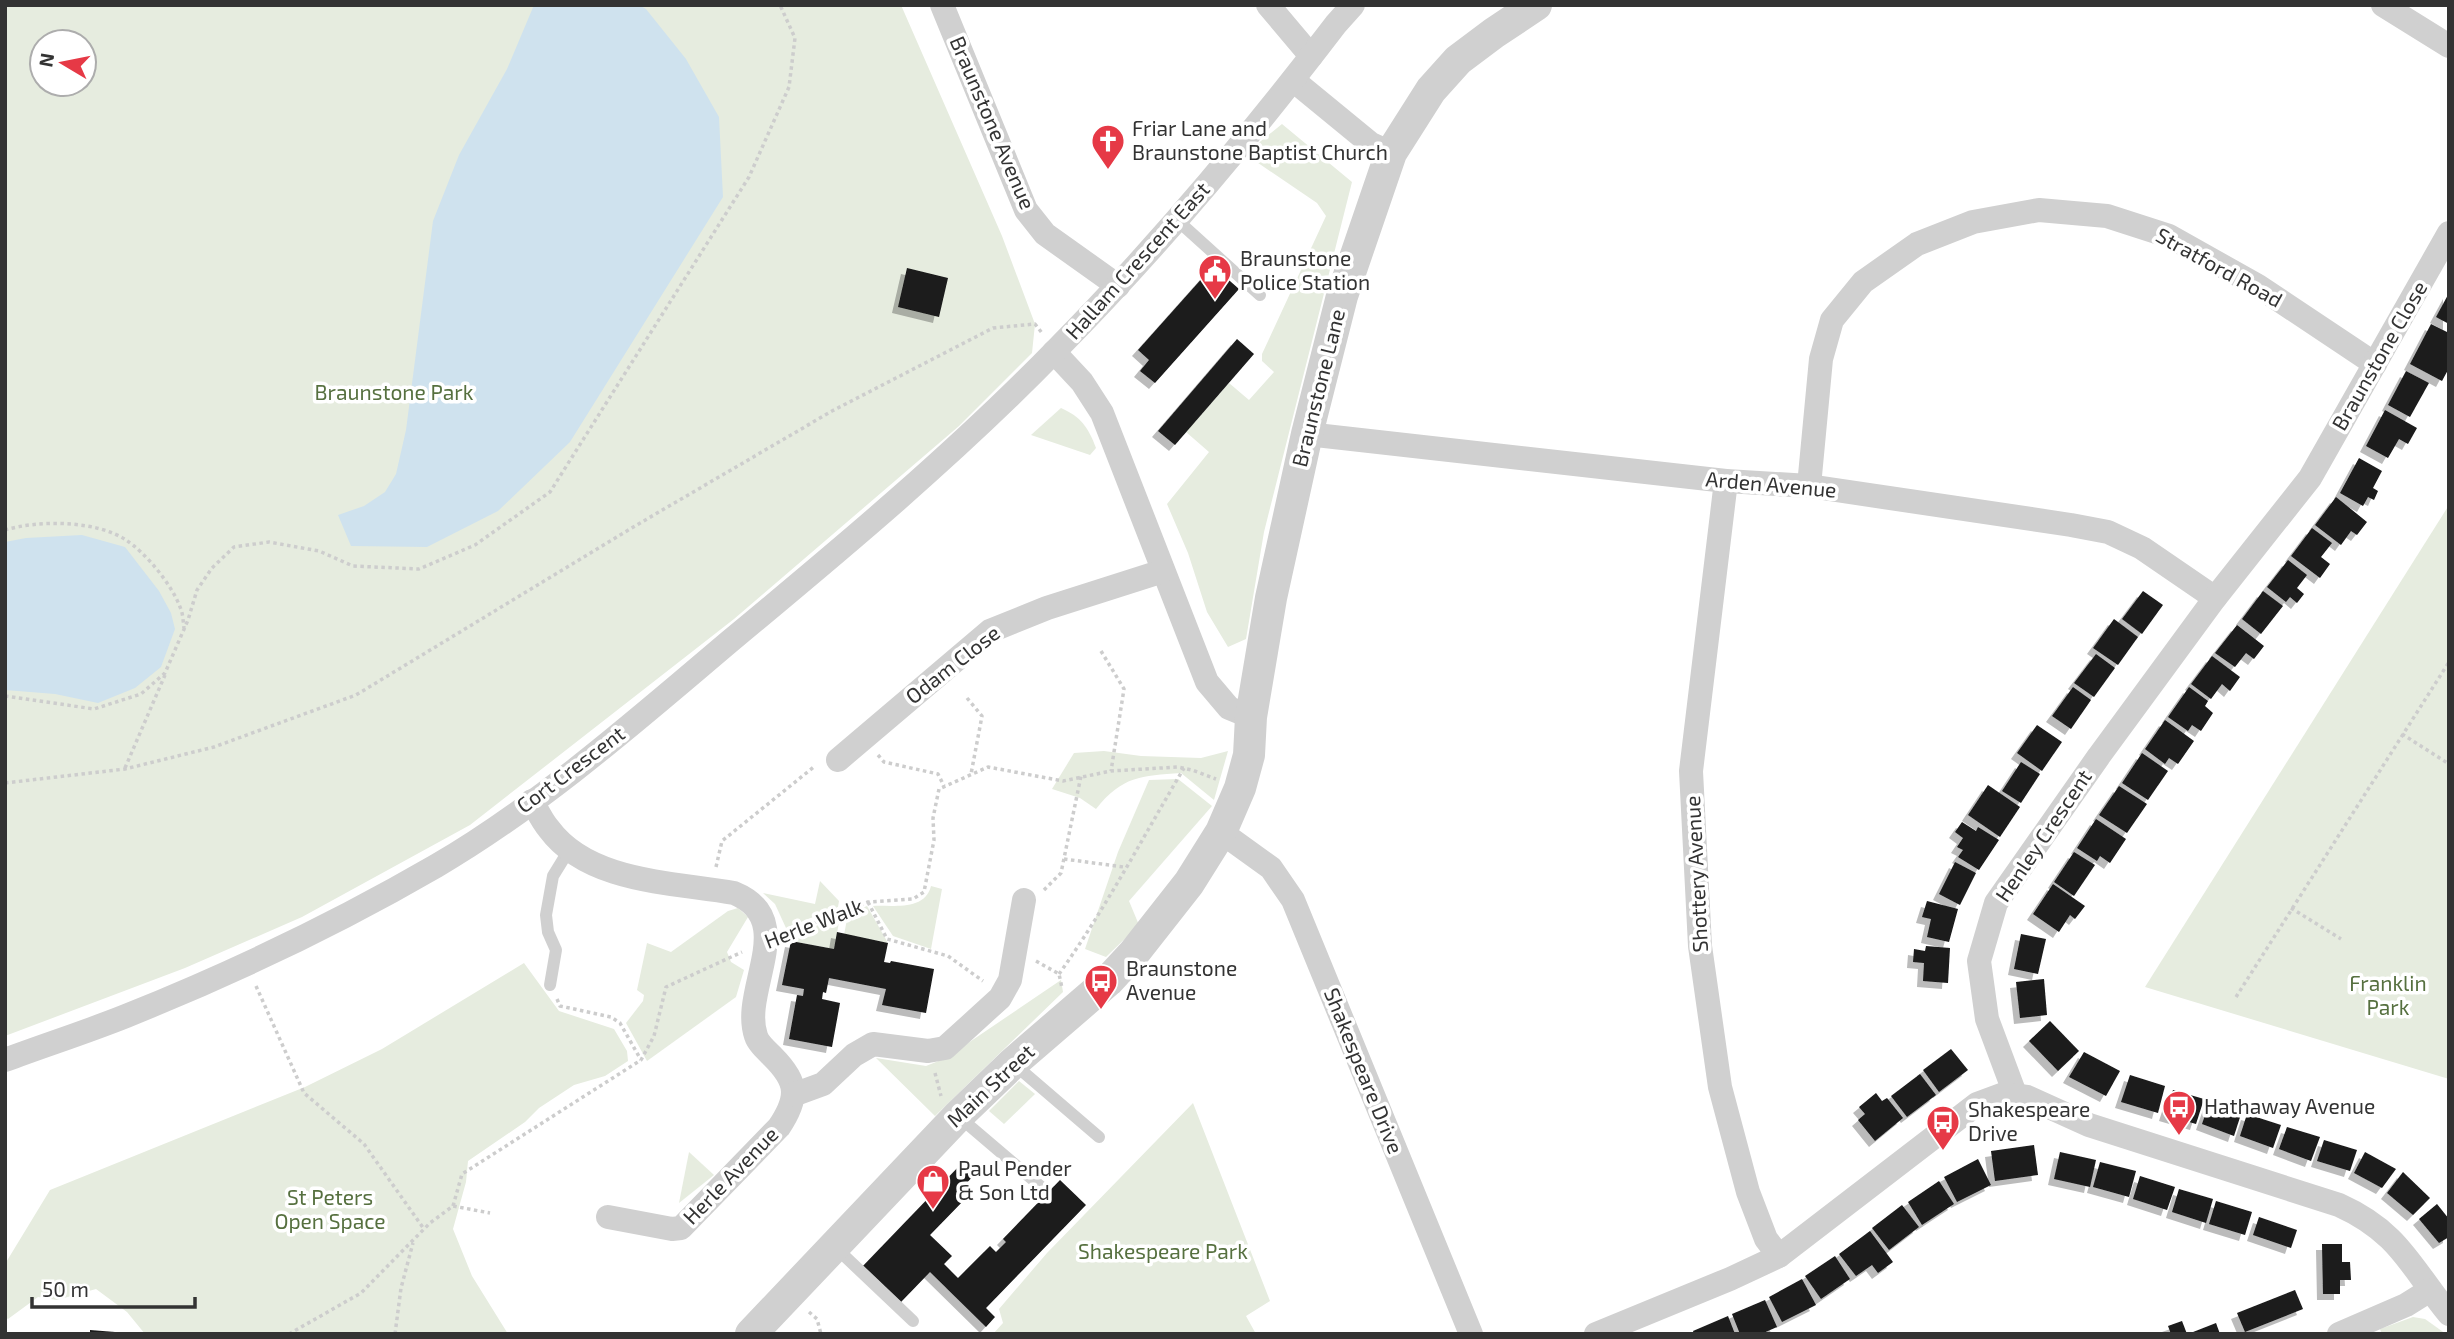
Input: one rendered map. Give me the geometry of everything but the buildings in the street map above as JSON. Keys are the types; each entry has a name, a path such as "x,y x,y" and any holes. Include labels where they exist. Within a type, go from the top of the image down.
{"street":[{"name":"Braunstone Avenue","path":"942,5 1026,210 1045,234 1118,286"},
{"path":"1268,5 1311,56"},
{"name":"Hallam Crescent East","path":"1054,352 1118,286 1233,156 1353,5"},
{"name":"Braunstone Lane","path":"1221,832 1240,788 1249,755 1251,717 1271,598 1307,434 1342,296 1391,153 1431,90 1458,60 1536,5"},
{"path":"2383,5 2449,46"},
{"path":"1293,80 1371,144 1391,153"},
{"name":"Stratford Road","path":"1809,486 1821,359 1832,320 1863,282 1917,244 1973,222 2039,210 2107,216 2169,236 2258,286 2375,364"},
{"name":"Braunstone Close","path":"2310,478 2449,233"},
{"path":"1054,352 1082,382 1102,413 1207,681 1229,708 1251,717"},
{"name":"Cort Crescent","path":"5,1060 125,1016 246,964 339,921 441,863 532,801 649,710 812,573 961,441 1054,352"},
{"name":"Arden Avenue","path":"1307,434 1726,481 1809,486 2108,532 2142,548 2215,598"},
{"name":"Henley Crescent","path":"2015,1094 1987,1019 1979,961 1996,903 2215,598 2310,478"},
{"name":"Shottery Avenue","path":"1726,481 1691,771 1700,946 1720,1087 1748,1192 1766,1239 1779,1256"},
{"name":"Odam Close","path":"838,760 990,631 1047,608 1163,570"},
{"path":"532,801 549,830 569,850 593,866 746,898 762,918 767,941 753,1014 756,1037 792,1080 793,1095 823,1084 854,1055 873,1044 928,1051 945,1048 1001,995 1010,980 1024,900"},
{"name":"Main Street","path":"751,1334 958,1116 1013,1063 1108,981 1134,953 1189,883 1221,832"},
{"name":"Shakespeare Drive","path":"1221,832 1271,868 1293,900 1471,1334"},
{"path":"1596,1334 1779,1256 1977,1104 2004,1094 2015,1094 2039,1102 2089,1125 2357,1213 2391,1238 2449,1314"},
{"name":"Herle Avenue","path":"608,1217 672,1230 681,1228 779,1127 790,1111 793,1095"},
{"path":"2339,1334 2406,1305 2430,1290"}],"lane":[{"path":"1177,220 1260,295"},
{"path":"550,985 556,950 548,932 546,915 552,876 569,850"},
{"path":"1013,1063 1099,1138"},
{"path":"958,1116 1045,1190"},
{"path":"834,1245 913,1321"}],"path":[{"path":"125,769 166,674 197,590 212,568 234,547 269,542 319,551 353,566 419,569 475,545 550,492 749,177 789,87 795,38 780,5"},
{"path":"5,783 125,769 214,747 356,695 635,526 832,411 993,328 1035,324 1054,352"},
{"path":"5,530 18,526 56,523 93,527 126,540 167,583 181,607 184,629"},
{"path":"1101,651 1124,689 1111,771"},
{"path":"2236,997 2449,662"},
{"path":"5,696 94,709 141,694 166,674"},
{"path":"967,698 982,716 971,774"},
{"path":"2402,734 2449,764"},
{"path":"864,737 884,762 938,774 943,786 988,767 1063,781 1111,771 1184,768 1240,788"},
{"path":"711,889 722,841 825,758 838,760"},
{"path":"1059,974 1095,923 1184,768"},
{"path":"1024,900 1041,893 1061,873 1081,776"},
{"name":"Herle Walk","path":"641,1060 654,1036 666,987 767,941 868,902 913,899 924,892 934,840 935,808 939,789 943,786"},
{"path":"1064,859 1125,867"},
{"path":"868,902 887,939 948,956 1001,995"},
{"path":"2291,908 2341,939"},
{"path":"1013,959 1041,961 1059,974 1063,992 1073,1011"},
{"path":"246,964 304,1093 364,1144 424,1229"},
{"path":"289,1334 361,1293 424,1229 453,1206 462,1174 641,1060 620,1023 611,1017 560,1006 550,985"},
{"path":"928,1051 943,1102 958,1116"},
{"path":"453,1206 490,1213"},
{"path":"395,1334 401,1288 413,1241"}],"green space":[{"name":"Braunstone Park","path":"5,5 901,5 1002,236 1035,324 1032,353 959,426 734,619 470,825 302,917 185,968 5,1036"},
{"path":"1282,124 1352,182 1264,532 1246,639 1228,647 1207,612 1188,553 1167,504 1209,452 1186,432 1229,383 1249,400 1274,372 1262,361 1262,354 1326,216 1317,203 1245,154"},
{"path":"1061,408 1074,415 1087,428 1096,448 1090,455 1031,435"},
{"name":"Franklin Park","path":"2449,505 2449,1079 2145,987"},
{"path":"1104,751 1141,756 1201,758 1228,751 1214,800 1181,773 1133,780 1115,790 1096,809 1080,798 1052,789 1074,753"},
{"path":"1178,779 1212,806 1129,901 1139,925 1106,957 1085,949 1118,852 1149,780"},
{"path":"820,881 839,901 838,907 786,928 775,904 763,893 815,904"},
{"path":"931,886 942,889 931,949 893,936 873,906 915,903 928,894"},
{"path":"867,906 888,943 844,935 848,914"},
{"path":"738,908 748,917 727,952 731,962 744,970 736,997 647,1061 626,1023 643,1001 644,995 637,990 647,943 671,952 728,911"},
{"path":"840,917 834,949 785,940 786,937"},
{"name":"St Peters Open Space","path":"524,963 559,1011 614,1029 627,1051 628,1061 605,1076 574,1085 468,1161 466,1182 453,1229 472,1276 508,1334 145,1334 127,1312 96,1289 57,1300 38,1297 8,1319 5,1317 5,1264 50,1190 305,1087 382,1049"},
{"path":"1061,980 1063,992 935,1116 876,1058 926,1066 946,1058"},
{"path":"1019,1081 1035,1094 1004,1124 989,1111"},
{"name":"Shakespeare Park","path":"1193,1103 1270,1301 1246,1316 1256,1334 993,1334 1003,1323 999,1309 1047,1253"},
{"path":"689,1152 714,1175 679,1203"},
{"path":"2413,1317 2425,1319 2446,1334 2382,1334 2380,1329"}],"water":[{"path":"534,5 639,5 646,9 686,59 719,117 723,197 570,442 498,511 427,547 351,546 338,515 364,506 385,492 396,474 406,430 433,221 459,155 507,69"},
{"path":"82,535 125,547 159,591 171,613 175,629 161,667 135,688 98,703 55,694 5,690 5,542"}],"place":[{"name":"Friar Lane and Braunstone Baptist Church","path":"1108,171"},
{"name":"Braunstone Police Station","path":"1215,301"},
{"name":"Braunstone Avenue","path":"1101,1011"},
{"name":"Hathaway Avenue","path":"2179,1137"},
{"name":"Shakespeare Drive","path":"1943,1152"},
{"name":"Paul Pender & Son Ltd","path":"933,1211"}]}
